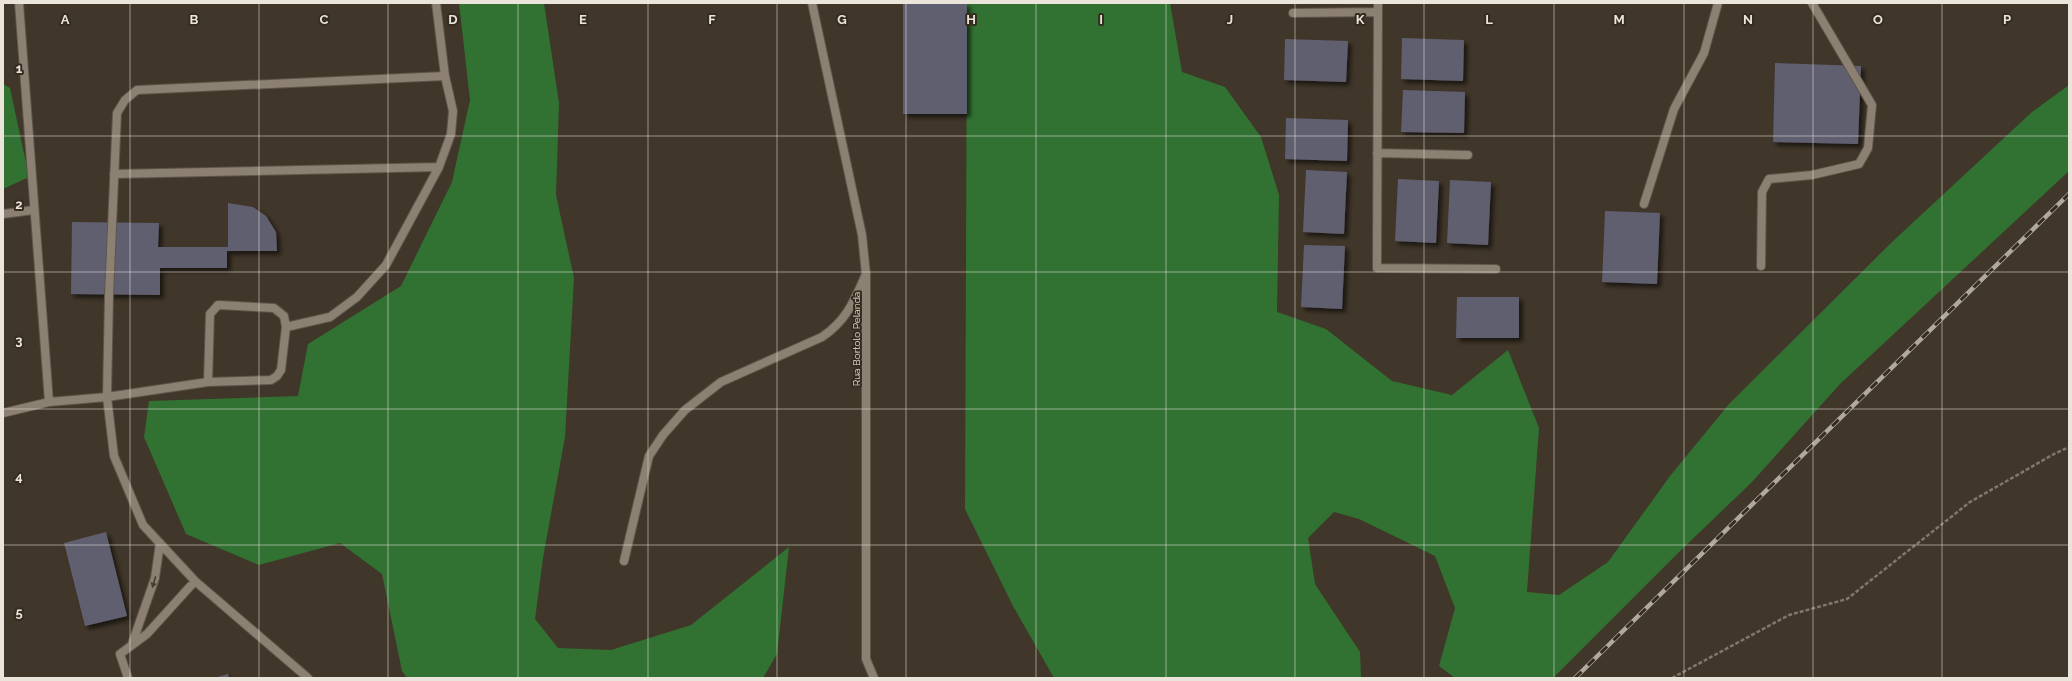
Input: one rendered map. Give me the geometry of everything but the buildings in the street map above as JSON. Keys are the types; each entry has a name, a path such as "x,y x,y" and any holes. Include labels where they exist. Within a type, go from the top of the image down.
{"street":[{"path":"19,3 49,402"},
{"path":"286,327 330,317 358,297 386,265 439,166 451,134 453,111 445,76 436,3"},
{"name":"Rua Bortolo Pelanda","path":"812,3 862,235 866,274 866,659 874,678"},
{"path":"1378,3 1377,268 1496,269"},
{"path":"1644,204 1674,109 1704,53 1718,3"},
{"path":"1761,266 1762,192 1769,179 1812,175 1859,164 1868,148 1872,105 1812,3"},
{"path":"1293,13 1378,12"},
{"path":"308,678 195,581 143,525 114,456 107,397 117,113 125,100 137,90 445,76"},
{"path":"1377,153 1468,155"},
{"path":"114,174 439,166"},
{"path":"3,214 34,210"},
{"path":"624,561 649,456 663,435 685,410 721,382 822,337 836,328 846,316 866,274"},
{"path":"3,413 49,402 107,397 208,382 271,380 277,376 281,370 286,327 284,316 274,308 218,305 212,309 210,314 208,382"},
{"path":"132,644 155,578 160,543"},
{"path":"128,678 120,654 147,634 195,581"},
{"path":"142,617 147,634"}],"path":[{"path":"1672,678 1789,615 1847,599 1970,502 2069,447"}],"green space":[{"path":"459,3 544,3 559,103 556,195 574,278 565,437 543,558 535,619 558,648 611,650 691,625 789,547 777,654 763,678 407,678 402,671 382,574 340,543 259,565 186,534 144,437 149,401 298,396 308,344 401,286 452,182 470,100"},
{"path":"967,3 1170,3 1182,72 1225,87 1261,137 1279,195 1277,312 1326,329 1392,381 1452,395 1508,350 1539,428 1527,592 1559,595 1608,562 1670,476 1729,404 1892,242 2032,112 2069,85 2069,171 1840,384 1752,482 1678,553 1553,678 1455,678 1439,666 1455,608 1435,556 1359,519 1334,512 1308,538 1315,584 1360,652 1361,678 1054,678 1013,606 965,509"},
{"path":"3,84 10,88 29,177 3,189"}],"railway":[{"path":"1575,678 2069,194"}]}
